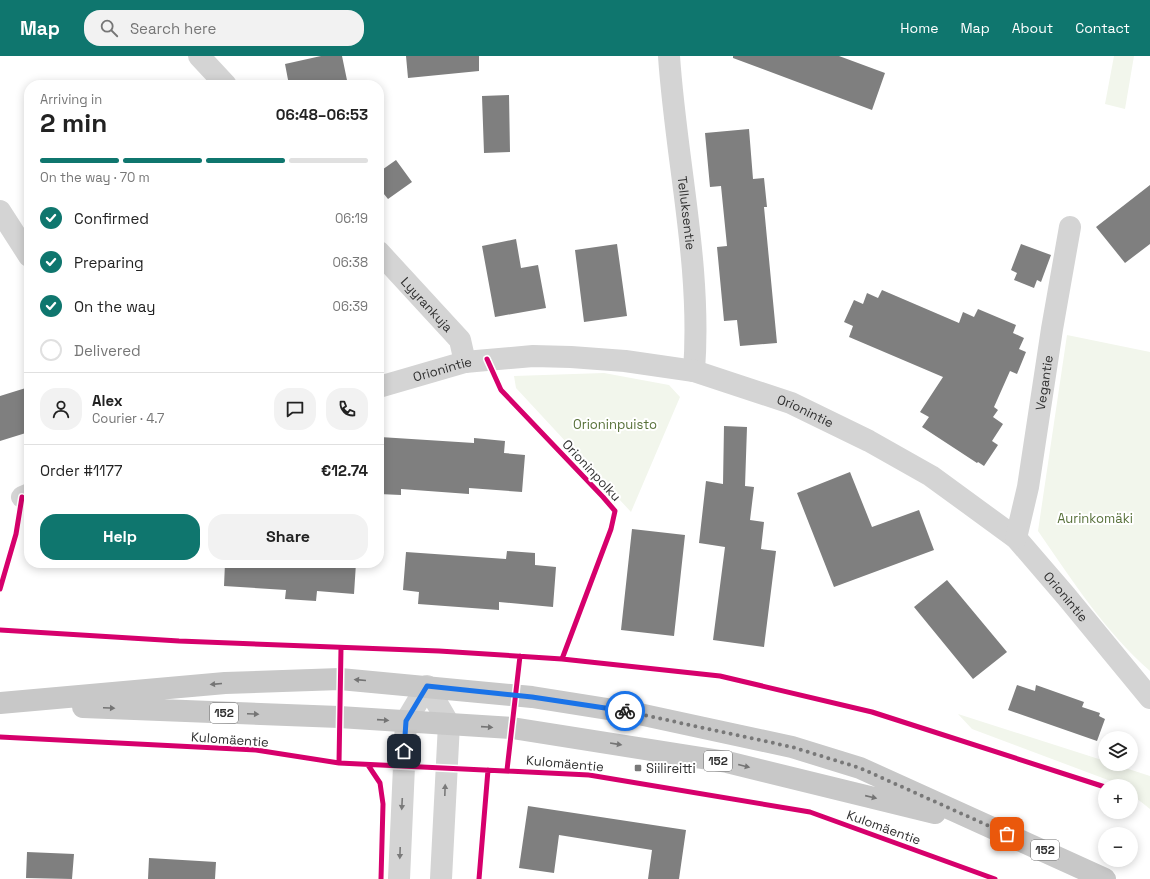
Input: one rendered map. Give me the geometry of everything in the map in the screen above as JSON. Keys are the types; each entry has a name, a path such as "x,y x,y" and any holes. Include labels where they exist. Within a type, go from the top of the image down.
{"main road":[{"name":"Kulomäentie","path":"0,703 224,683 340,679 532,697 639,714 792,747 860,768 1042,849 1105,879"},
{"name":"Kulomäentie","path":"0,703 324,716 512,728 727,762 983,824"}],"street":[{"path":"199,56 221,80"},
{"name":"Telluksentie","path":"669,56 693,278 697,335 694,371"},
{"path":"0,211 24,248"},
{"name":"Vegantie","path":"1016,538 1028,487 1052,329 1070,227"},
{"name":"Lyyrankuja","path":"384,257 460,340 465,362"},
{"name":"Orionintie","path":"384,386 465,362 533,356 571,357 625,361 694,371 791,403 869,441 931,476 1016,538 1150,698"},
{"path":"399,879 406,721 427,686 449,724 441,879"}],"green space":[{"path":"1114,56 1134,56 1125,109 1105,104"},
{"name":"Aurinkomäki","path":"1067,335 1150,352 1150,671 1118,640 1090,605 1038,531"},
{"name":"Orioninpuisto","path":"604,373 669,385 680,397 631,512 516,388 514,376"},
{"path":"958,714 1098,759 1098,771 1135,771 1150,776 1150,809 1138,800 1138,779 1105,779 972,729"}],"building":[{"path":"321,56 342,56 347,80 288,80 285,64"},
{"path":"406,56 479,56 479,71 408,78"},
{"path":"733,56 839,56 885,73 872,110 733,58"},
{"path":"509,95 510,152 484,153 482,96"},
{"path":"749,129 753,179 764,178 767,207 764,207 777,343 740,346 737,320 724,321 717,247 727,246 721,186 710,187 705,133"},
{"path":"396,160 412,182 388,199 384,194 384,168"},
{"path":"1150,185 1150,244 1125,263 1096,227"},
{"path":"516,239 521,268 538,265 546,308 495,317 482,246"},
{"path":"617,244 627,316 584,322 575,250"},
{"path":"1021,244 1051,255 1041,282 1037,280 1034,288 1014,280 1017,273 1011,270"},
{"path":"882,290 959,323 963,312 974,317 978,309 1016,325 1013,333 1024,338 1019,349 1026,352 1017,374 1010,371 994,407 998,410 993,417 1003,424 992,441 998,445 984,466 922,427 929,417 920,412 943,377 849,337 853,326 844,322 854,300 863,304 867,293 878,298"},
{"path":"24,389 24,434 0,441 0,396"},
{"path":"724,426 747,427 745,486 754,487 750,520 764,522 761,549 776,551 764,647 713,640 725,547 699,543 706,481 723,484"},
{"path":"384,437 474,443 474,438 505,441 504,453 525,455 522,492 469,488 469,494 401,489 401,495 384,494"},
{"path":"850,472 872,527 919,510 934,550 834,587 797,493"},
{"path":"632,529 685,535 674,636 621,630"},
{"path":"507,551 535,553 535,565 556,567 553,607 499,602 499,610 418,604 419,592 403,590 406,552 506,559"},
{"path":"225,568 356,568 354,594 317,591 316,601 285,599 286,590 224,586"},
{"path":"947,580 1007,652 973,679 914,607"},
{"path":"1017,685 1035,691 1036,685 1084,702 1082,707 1100,713 1099,716 1105,719 1101,731 1098,731 1097,741 1008,710"},
{"path":"528,806 686,830 679,879 648,879 652,850 559,835 554,873 519,868"},
{"path":"27,852 74,854 72,879 26,878"},
{"path":"149,858 216,862 215,879 148,879"}],"cycle path":[{"name":"Orioninpolku","path":"487,359 501,390 615,511 611,529 562,659"},
{"path":"0,589 16,534 22,497"},
{"path":"0,630 179,641 439,651 562,659 720,676 872,712 1098,785"},
{"path":"339,763 341,648"},
{"path":"507,770 520,656"},
{"path":"0,737 256,750 339,763 589,775 810,812 995,879"},
{"path":"368,765 380,783 383,804 381,879"},
{"path":"479,879 488,770"}],"way so far":[{"path":"625,711 792,747 860,768 1007,834"}],"place":[{"name":"Siilireitti","path":"638,768"}],"route":[{"path":"404,751 406,721 427,686 532,697 625,711"}]}
